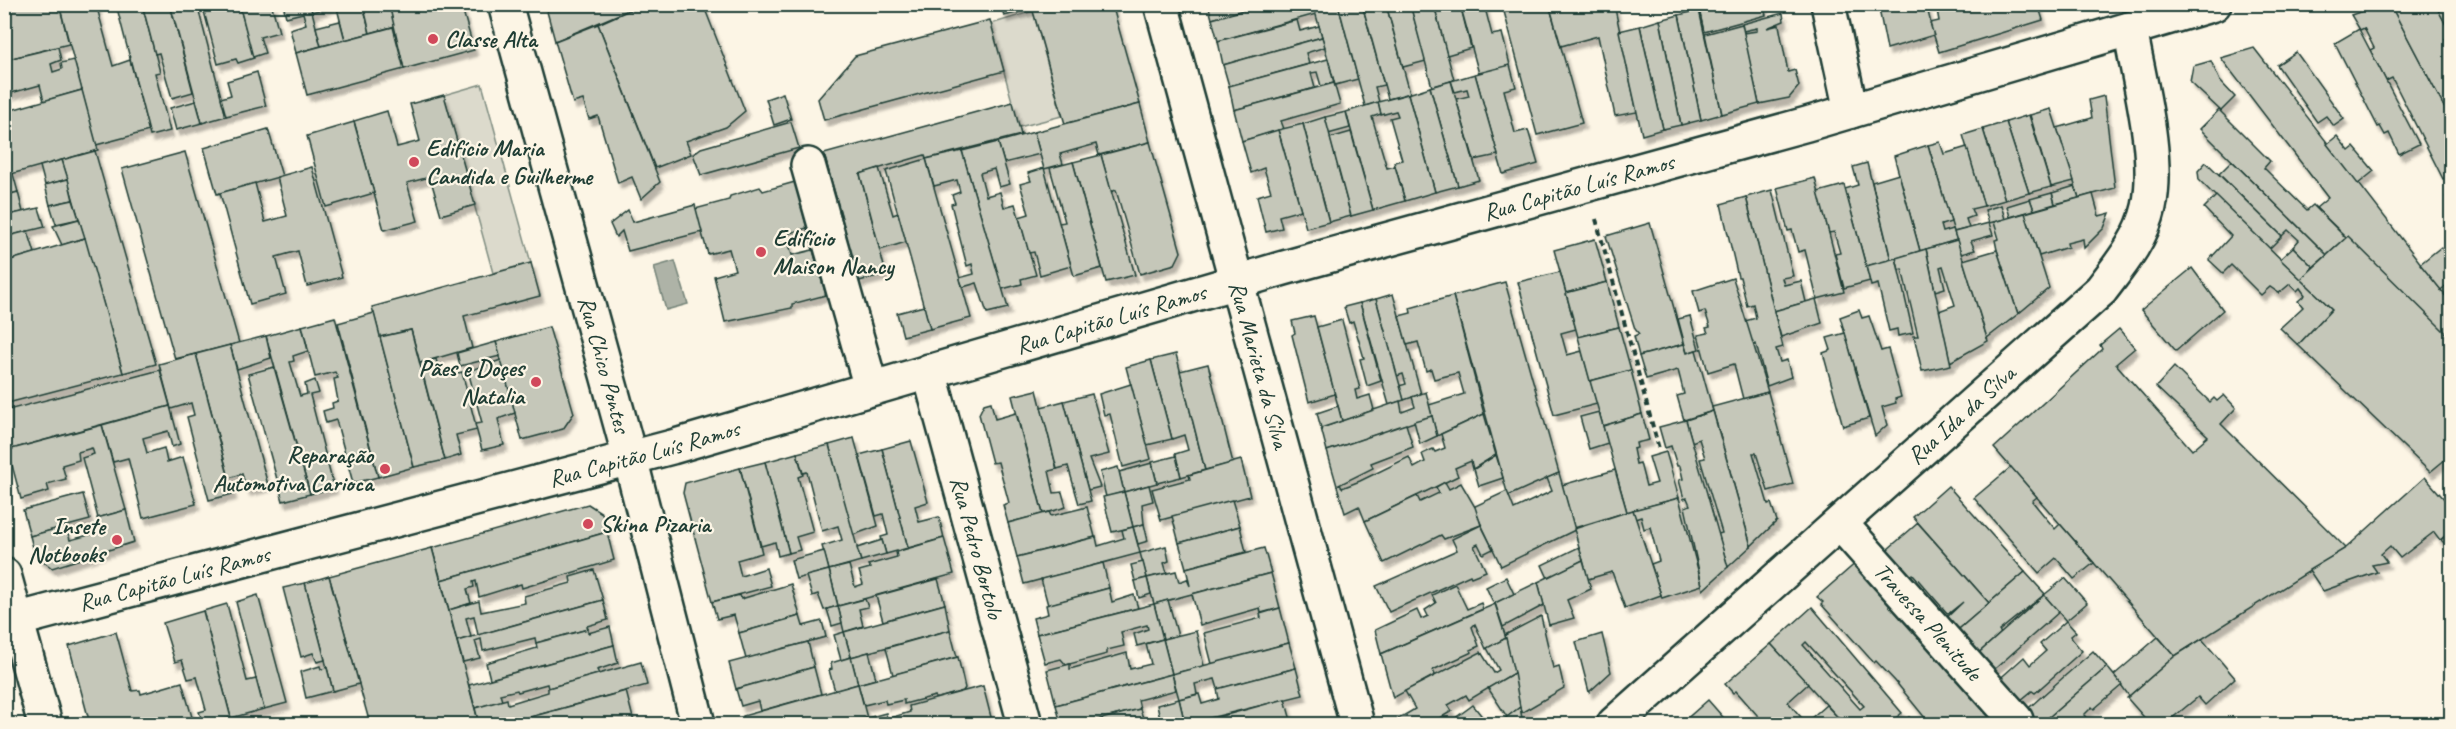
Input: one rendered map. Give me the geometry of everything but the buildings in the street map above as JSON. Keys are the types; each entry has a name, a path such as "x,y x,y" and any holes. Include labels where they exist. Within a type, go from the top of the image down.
{"street":[{"name":"Rua Chico Pontes","path":"505,4 630,458 698,724"},
{"name":"Rua Marieta da Silva","path":"1161,4 1357,724"},
{"path":"1828,4 1851,111"},
{"name":"Rua Capitão Luís Ramos","path":"11,622 630,458 1237,281 1851,111 2214,4"},
{"name":"Rua Ida da Silva","path":"1614,724 2101,290 2133,248 2149,208 2153,165 2130,29"},
{"path":"808,165 871,388"},
{"name":"Rua Pedro Bortolo","path":"929,371 1025,724"},
{"name":"Travessa Plenitude","path":"1840,523 2016,720"},
{"path":"4,575 11,622 45,724"}],"path":[{"path":"1586,184 1659,448"}],"shaded area":[{"path":"1033,11 1062,116 1019,127 991,24"},
{"path":"482,84 531,263 493,273 444,95"},
{"path":"675,261 688,304 666,310 654,267"}],"place":[{"name":"Classe Alta","path":"433,39"},
{"name":"Edifício Maria Candida e Guilherme","path":"414,162"},
{"name":"Edifício Maison Nancy","path":"761,252"},
{"name":"Pães e Doçes Natalia","path":"536,382"},
{"name":"Reparação Automotiva Carioca","path":"385,469"},
{"name":"Skina Pizaria","path":"588,524"},
{"name":"Insete Notbooks","path":"117,540"}]}
